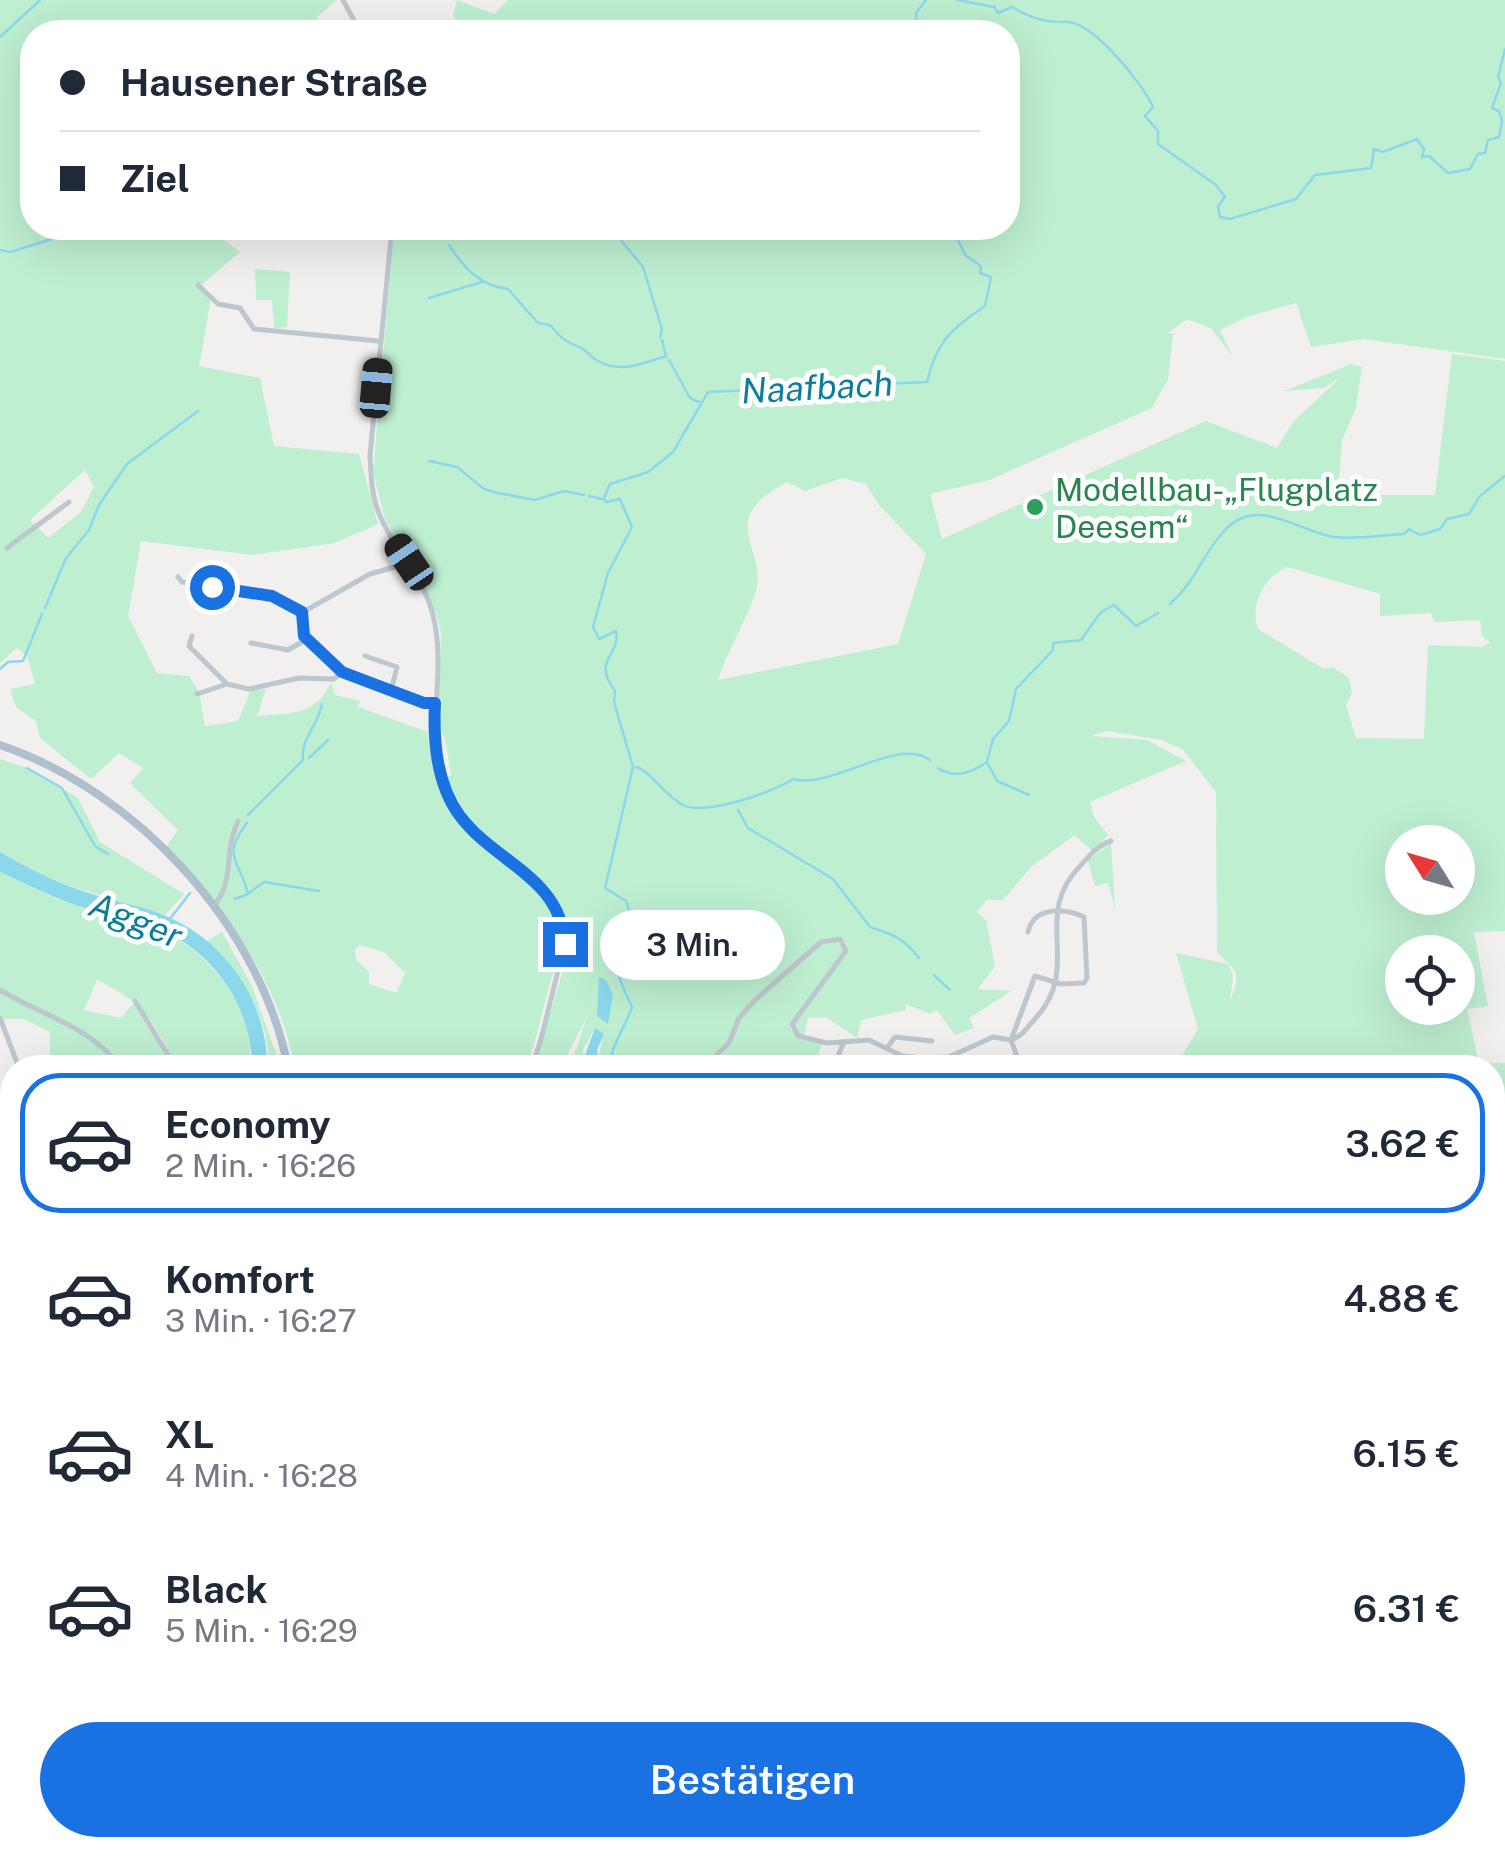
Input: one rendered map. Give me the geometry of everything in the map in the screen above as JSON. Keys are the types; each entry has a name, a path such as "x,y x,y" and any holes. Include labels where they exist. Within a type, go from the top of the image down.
{"main road":[{"path":"0,745 50,767 108,804 165,853 213,907 259,981 285,1055"}],"street":[{"path":"391,240 372,483 377,509 409,562 433,614 437,759 458,814 475,834 538,882 561,916 563,958 537,1055"},
{"path":"198,285 218,304 240,308 254,329 380,342"},
{"path":"7,548 69,502"},
{"path":"302,612 370,574 409,562"},
{"path":"178,577 182,582 272,596 302,612"},
{"path":"302,612 301,630 307,640 342,672 435,703"},
{"path":"192,636 189,646 193,655 226,684"},
{"path":"251,643 288,650 307,640"},
{"path":"365,656 398,664 392,691"},
{"path":"197,694 226,684 249,688 299,678 334,679 342,672"},
{"path":"213,907 229,884 226,850 238,822"},
{"path":"953,1055 993,1038 1020,1037 1042,1012 1054,982 1060,948 1055,912 1058,893 1096,850 1111,841"},
{"path":"1016,1055 1011,1040 1035,976 1054,982 1084,983 1088,923 1070,912 1036,914 1028,932"},
{"path":"717,1055 729,1043 740,1018 755,1000 820,942 833,938 840,939 846,951 792,1026 798,1036 843,1044 866,1040 900,1055"},
{"path":"0,990 86,1032 112,1055"},
{"path":"135,1001 168,1055"},
{"path":"0,1018 14,1055"},
{"path":"887,1048 896,1037 932,1041"},
{"path":"838,1055 843,1044"}],"green space":[{"path":"0,0 337,0 317,20 20,20 20,240 224,240 240,252 199,287 211,299 199,366 260,378 274,446 359,454 378,524 335,543 253,555 141,541 128,616 157,673 189,676 199,692 205,726 238,721 251,690 266,689 257,716 280,714 310,707 331,682 335,695 360,701 358,707 428,732 437,778 452,813 473,837 536,888 556,921 557,957 530,1055 292,1055 276,1005 247,948 166,847 178,830 130,783 143,768 119,753 91,779 40,738 36,721 16,707 10,689 35,684 27,656 17,648 0,663","holes":["85,470 94,487 81,512 48,538 30,520","360,945 384,952 405,973 396,993 369,984 369,972 356,960 355,949"]},
{"path":"457,0 494,14 508,0 1505,0 1505,359 1363,339 1311,347 1296,303 1246,317 1220,330 1233,357 1211,328 1187,319 1168,333 1173,334 1168,379 1152,408 989,480 930,494 942,539 1206,421 1277,448 1293,422 1340,378 1323,388 1284,391 1351,364 1362,367 1356,408 1342,440 1339,481 1367,495 1435,495 1452,354 1505,361 1505,931 1385,935 1385,1025 1471,1025 1477,1055 1182,1055 1198,1029 1176,953 1228,964 1233,976 1230,1001 1236,983 1235,972 1232,968 1217,952 1216,792 1183,750 1162,740 1107,731 1091,736 1147,740 1186,761 1090,802 1094,817 1108,835 1092,851 1075,835 1032,866 1003,900 987,900 977,912 986,920 995,966 978,989 1011,991 969,1018 974,1028 955,1035 937,1010 930,1014 906,1004 906,1010 861,1020 857,1038 826,1017 808,1018 804,1037 789,1026 798,1039 822,1044 818,1055 599,1055 603,1035 595,1028 583,1055 574,1055 587,1017 567,1055 538,1055 566,960 568,933 564,917 550,888 473,825 445,778 451,775 445,738 438,729 441,633 436,613 385,519 373,472 393,240 1020,240 1020,20 458,20 453,16","holes":["842,478 866,484 879,505 926,554 898,644 718,680 755,594 758,578 748,523 752,510 787,482 805,491","1288,567 1380,594 1380,616 1431,613 1434,622 1480,620 1482,636 1490,642 1483,647 1428,645 1424,739 1356,738 1346,705 1352,693 1349,678 1333,667 1324,669 1258,629 1256,610 1266,584"]},
{"path":"255,269 290,272 287,327 274,328 272,300 256,300"},
{"path":"0,759 27,768 78,798 100,842 184,894 165,915 53,881 0,852"},
{"path":"1111,843 1115,908 1108,883 1095,886 1088,860"},
{"path":"0,872 74,904 152,926 191,948 209,964 237,1002 246,1023 250,1055 171,1055 139,1007 128,998 115,989 97,980 84,1010 121,1018 134,1003 166,1055 50,1055 50,1032 24,1019 0,1019"},
{"path":"222,932 251,984 277,1055 268,1055 259,1013 242,983 206,941"},
{"path":"1475,937 1488,1006 1475,1008"}],"water":[{"name":"Agger","path":"0,852 67,885 144,908 188,927 225,958 239,977 260,1020 266,1055 251,1055 245,1021 236,1001 224,981 193,948 152,926 74,904 0,872"},
{"path":"599,977 606,980 613,994 608,1024 597,1016"},
{"path":"595,1028 604,1034 598,1055 585,1055"}],"waterway":[{"path":"0,37 40,0"},
{"name":"Naafbach","path":"916,20 916,13 926,0"},
{"path":"958,0 994,7 998,13 1012,7 1033,17 1067,22 1090,32 1116,56 1148,97 1153,107 1145,116 1158,131 1158,144 1216,185 1225,197 1218,206 1220,217 1230,219 1296,199 1315,175 1371,168 1374,149 1383,152 1417,139 1424,149 1422,157 1429,156 1448,173 1470,169 1478,154 1485,153 1488,140 1499,137 1502,121 1499,111 1492,108 1501,83 1498,77 1505,49"},
{"path":"0,250 11,252 48,240"},
{"path":"621,240 643,267 662,329 660,337"},
{"name":"Naafbach","path":"612,1055 632,1007 617,968 618,951 630,914 626,901 605,888 633,767 614,702 615,691 606,671 616,631 599,639 593,627 608,573 632,527 620,499 606,502 604,498 610,484 648,472 673,452 708,392 927,382 947,337 985,306 991,277 980,273 981,266 965,255 958,240"},
{"path":"449,245 474,274 489,284 508,289 538,323 550,325 563,339 598,361 624,367 666,356 662,340"},
{"path":"429,298 482,282"},
{"path":"669,360 690,398 699,402"},
{"path":"45,608 66,558 89,530 99,505 127,464 198,411"},
{"path":"429,461 457,467 484,489 498,493 535,500 564,491 584,495"},
{"path":"1170,604 1187,586 1217,539 1238,520 1251,516 1279,518 1342,538 1404,534 1409,529 1420,535 1440,529 1447,519 1469,514 1480,496 1505,476"},
{"path":"589,496 602,499"},
{"path":"938,768 963,773 987,762 993,739 1009,721 1016,689 1053,650 1053,643 1081,640 1101,612 1114,605 1136,626 1158,613"},
{"path":"0,669 8,662 23,661 42,614"},
{"path":"248,815 303,760 304,745 322,704"},
{"path":"309,758 328,740"},
{"path":"636,767 683,805 693,808 722,805 756,796 793,779 826,777 900,754 916,754 930,760"},
{"path":"987,762 997,781 1029,795"},
{"path":"27,768 62,788 95,846 108,854"},
{"path":"738,810 748,828 833,879 870,927 897,938 919,958"},
{"path":"235,899 248,894 234,852 247,823"},
{"path":"249,893 264,882 319,891"},
{"name":"Agger","path":"169,920 190,893"},
{"path":"934,975 950,990"}],"place":[{"name":"Modellbau-„Flugplatz Deesem“","path":"1035,507"}],"route":[{"path":"212,587 272,596 302,612 304,636 342,672 424,703 435,703 437,759 450,800 475,834 538,882 554,900 565,944"}]}
